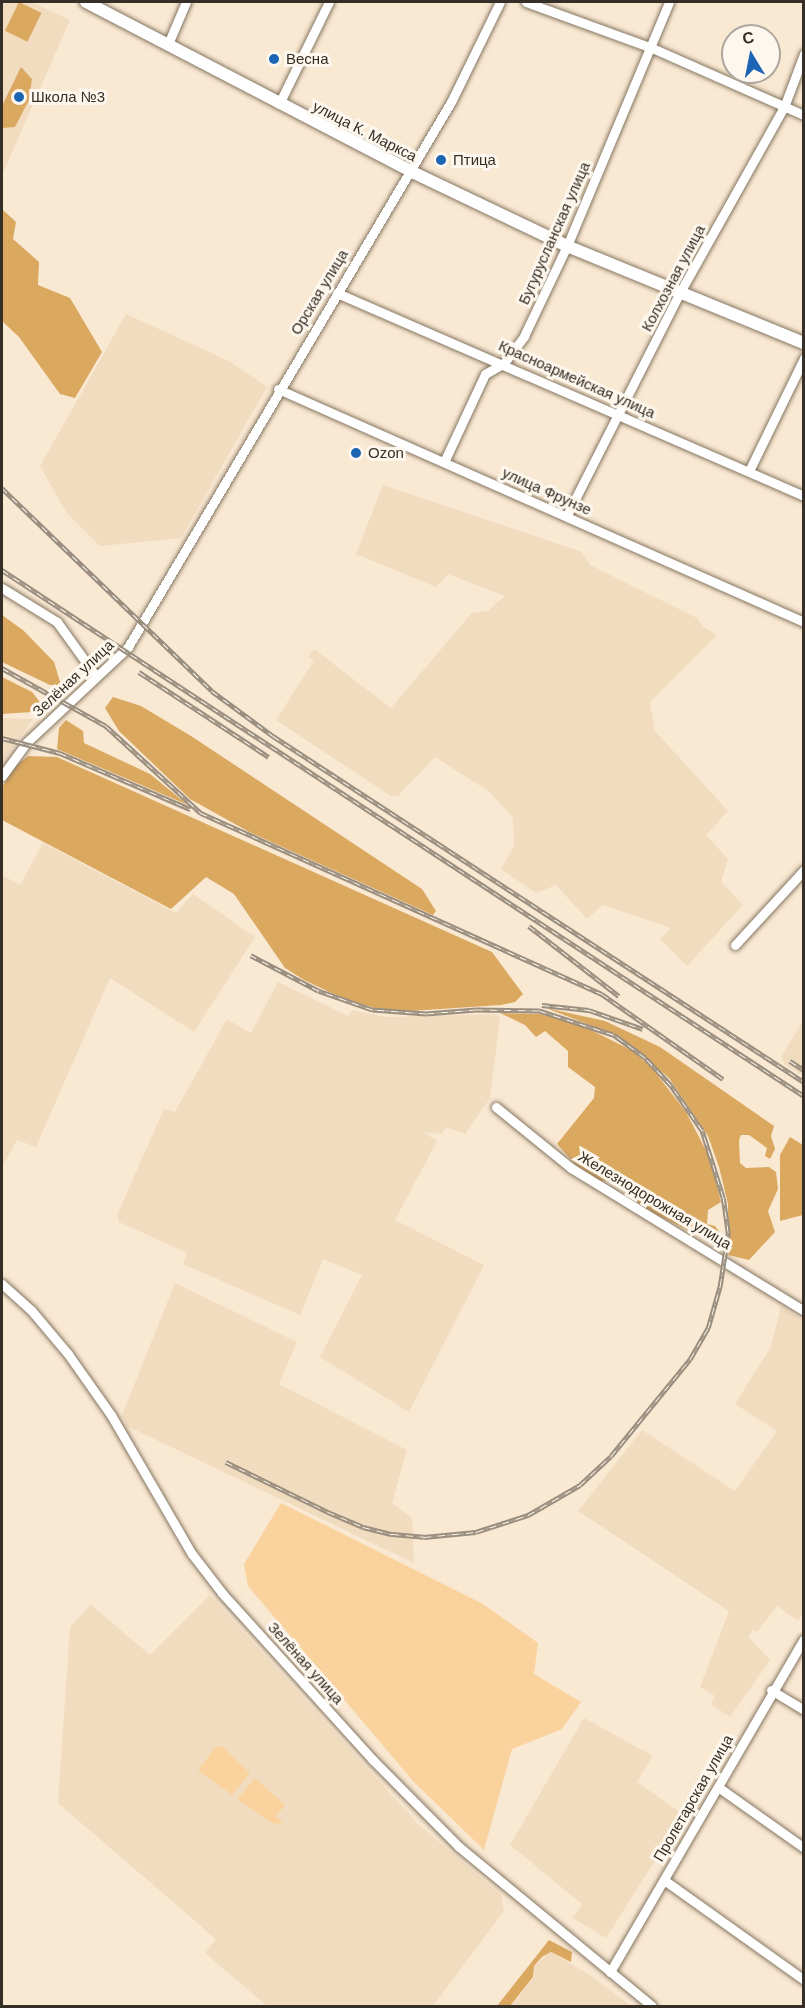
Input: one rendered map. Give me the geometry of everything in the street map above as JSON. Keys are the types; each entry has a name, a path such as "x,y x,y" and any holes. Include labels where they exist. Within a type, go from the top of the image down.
{"main road":[{"name":"улица К. Маркса","path":"86,2 410,171 567,246 679,294 804,343"}],"street":[{"path":"168,44 186,2"},
{"path":"279,104 329,2"},
{"name":"Орская улица","path":"160,596 278,389 451,102 500,2"},
{"path":"526,2 652,48 804,114"},
{"name":"Бугурусланская улица","path":"444,462 485,374 504,363 524,336 567,246 652,48 669,2"},
{"name":"Колхозная улица","path":"567,515 679,294 784,107 804,54"},
{"name":"Красноармейская улица","path":"336,293 422,332 504,363 804,496"},
{"path":"749,471 804,358"},
{"name":"улица Фрунзе","path":"278,389 567,515 804,622"},
{"path":"2,588 57,622 96,676"},
{"name":"Зелёная улица","path":"2,776 27,742 128,647 160,596"},
{"path":"735,945 804,870"},
{"name":"Железнодорожная улица","path":"496,1107 571,1168 804,1311"},
{"name":"Зелёная улица","path":"2,1284 31,1310 74,1363 111,1415 192,1554 222,1593 374,1760 458,1846 652,2007"},
{"name":"Пролетарская улица","path":"610,1972 718,1787 771,1690 804,1639"},
{"path":"771,1690 804,1710"},
{"path":"718,1787 804,1848"},
{"path":"664,1880 804,1980"}],"shaded area":[{"name":"Школа №3","path":"2,2 32,2 70,20 2,175"},
{"path":"19,2 41,13 27,42 5,31"},
{"path":"21,67 32,79 29,100 15,127 2,128 2,106"},
{"path":"2,209 16,222 13,239 39,262 38,285 70,298 102,352 75,398 60,394 19,337 2,321"},
{"path":"126,314 229,361 267,387 181,538 100,546 66,512 40,466"},
{"path":"383,485 582,552 590,565 697,618 703,627 717,635 650,702 655,731 728,811 706,835 728,859 721,882 743,905 687,966 660,939 671,928 603,905 587,919 556,885 536,893 501,869 514,846 513,818 490,792 435,757 398,796 391,796 276,720 314,661 308,657 314,649 391,708 472,613 488,611 505,596 448,574 436,587 356,554"},
{"path":"2,615 24,631 54,662 61,685 50,685 2,662"},
{"path":"2,677 32,692 47,711 2,714"},
{"path":"113,697 141,706 191,736 422,889 436,911 433,915 251,833 190,799 119,731 105,708"},
{"path":"2,718 33,719 2,762"},
{"path":"66,720 83,731 84,743 150,774 188,805 57,749 59,728"},
{"path":"28,756 57,757 492,952 523,994 515,1002 501,1005 410,1011 375,1008 342,998 304,980 285,968 234,894 206,877 171,909 2,820 2,787 16,766"},
{"path":"43,843 176,913 193,894 255,937 194,1032 110,978 36,1147 17,1140 2,1167 2,875 20,885"},
{"path":"278,982 348,1016 352,1010 386,1017 495,1014 500,1018 490,1098 465,1134 446,1127 442,1134 423,1132 437,1141 395,1220 484,1265 409,1412 320,1357 362,1275 323,1259 300,1315 183,1264 187,1253 119,1222 117,1215 164,1109 175,1112 227,1019 251,1033"},
{"path":"546,1008 605,1021 660,1047 774,1126 771,1136 775,1149 770,1159 765,1156 767,1148 749,1135 741,1135 739,1140 740,1163 746,1168 769,1167 776,1172 778,1189 768,1211 775,1232 749,1260 728,1255 728,1204 719,1167 708,1136 669,1078 620,1037"},
{"path":"500,1013 540,1014 581,1025 633,1051 652,1068 686,1112 710,1158 721,1202 708,1210 707,1224 715,1226 723,1237 722,1248 646,1209 611,1180 600,1181 575,1164 557,1144 594,1098 595,1087 568,1067 568,1051 545,1031 536,1037 525,1025"},
{"path":"803,1021 803,1076 784,1064 782,1055"},
{"path":"790,1137 803,1145 803,1215 780,1221 780,1155"},
{"path":"175,1283 297,1342 279,1384 407,1450 392,1503 412,1518 414,1563 127,1426 122,1415"},
{"path":"781,1306 803,1320 803,1613 798,1621 777,1606 757,1632 753,1630 748,1637 770,1660 730,1717 711,1704 715,1696 700,1687 729,1611 578,1511 642,1430 735,1491 777,1431 735,1404 771,1347"},
{"path":"281,1503 483,1604 538,1643 534,1674 581,1702 562,1729 512,1749 484,1850 413,1781 248,1586 244,1564"},
{"path":"210,1595 418,1824 501,1895 504,1911 433,2006 267,2006 205,1953 216,1939 58,1803 70,1627 91,1605 150,1655"},
{"path":"584,1718 653,1756 637,1782 684,1815 606,1938 573,1918 582,1904 510,1845"},
{"path":"215,1747 223,1747 250,1773 232,1795 198,1771"},
{"path":"255,1778 285,1805 276,1816 283,1823 273,1824 237,1799"},
{"path":"549,1940 572,1952 571,1962 551,1952 542,1957 534,1966 533,1977 510,2006 497,2006"},
{"path":"551,1952 593,1977 631,2006 511,2006 534,1977 534,1966"}],"railway":[{"path":"2,488 212,691 273,736 804,1082"},
{"path":"2,570 804,1096"},
{"path":"2,668 106,726 201,813 602,994 723,1079"},
{"path":"139,672 269,757"},
{"path":"2,738 60,753 190,809"},
{"path":"529,926 619,996"},
{"path":"226,1462 328,1512 363,1527 392,1534 424,1537 476,1532 528,1515 580,1485 611,1456 690,1359 708,1328 720,1286 728,1233 723,1198 702,1131 671,1086 645,1058 613,1035 539,1011 476,1010 426,1014 372,1010 318,991 251,956"},
{"path":"542,1005 589,1010 643,1029"},
{"path":"790,1061 804,1070"}],"place":[{"name":"Весна","path":"274,59"},
{"name":"Школа №3","path":"19,97"},
{"name":"Птица","path":"441,160"},
{"name":"Ozon","path":"356,453"}]}
